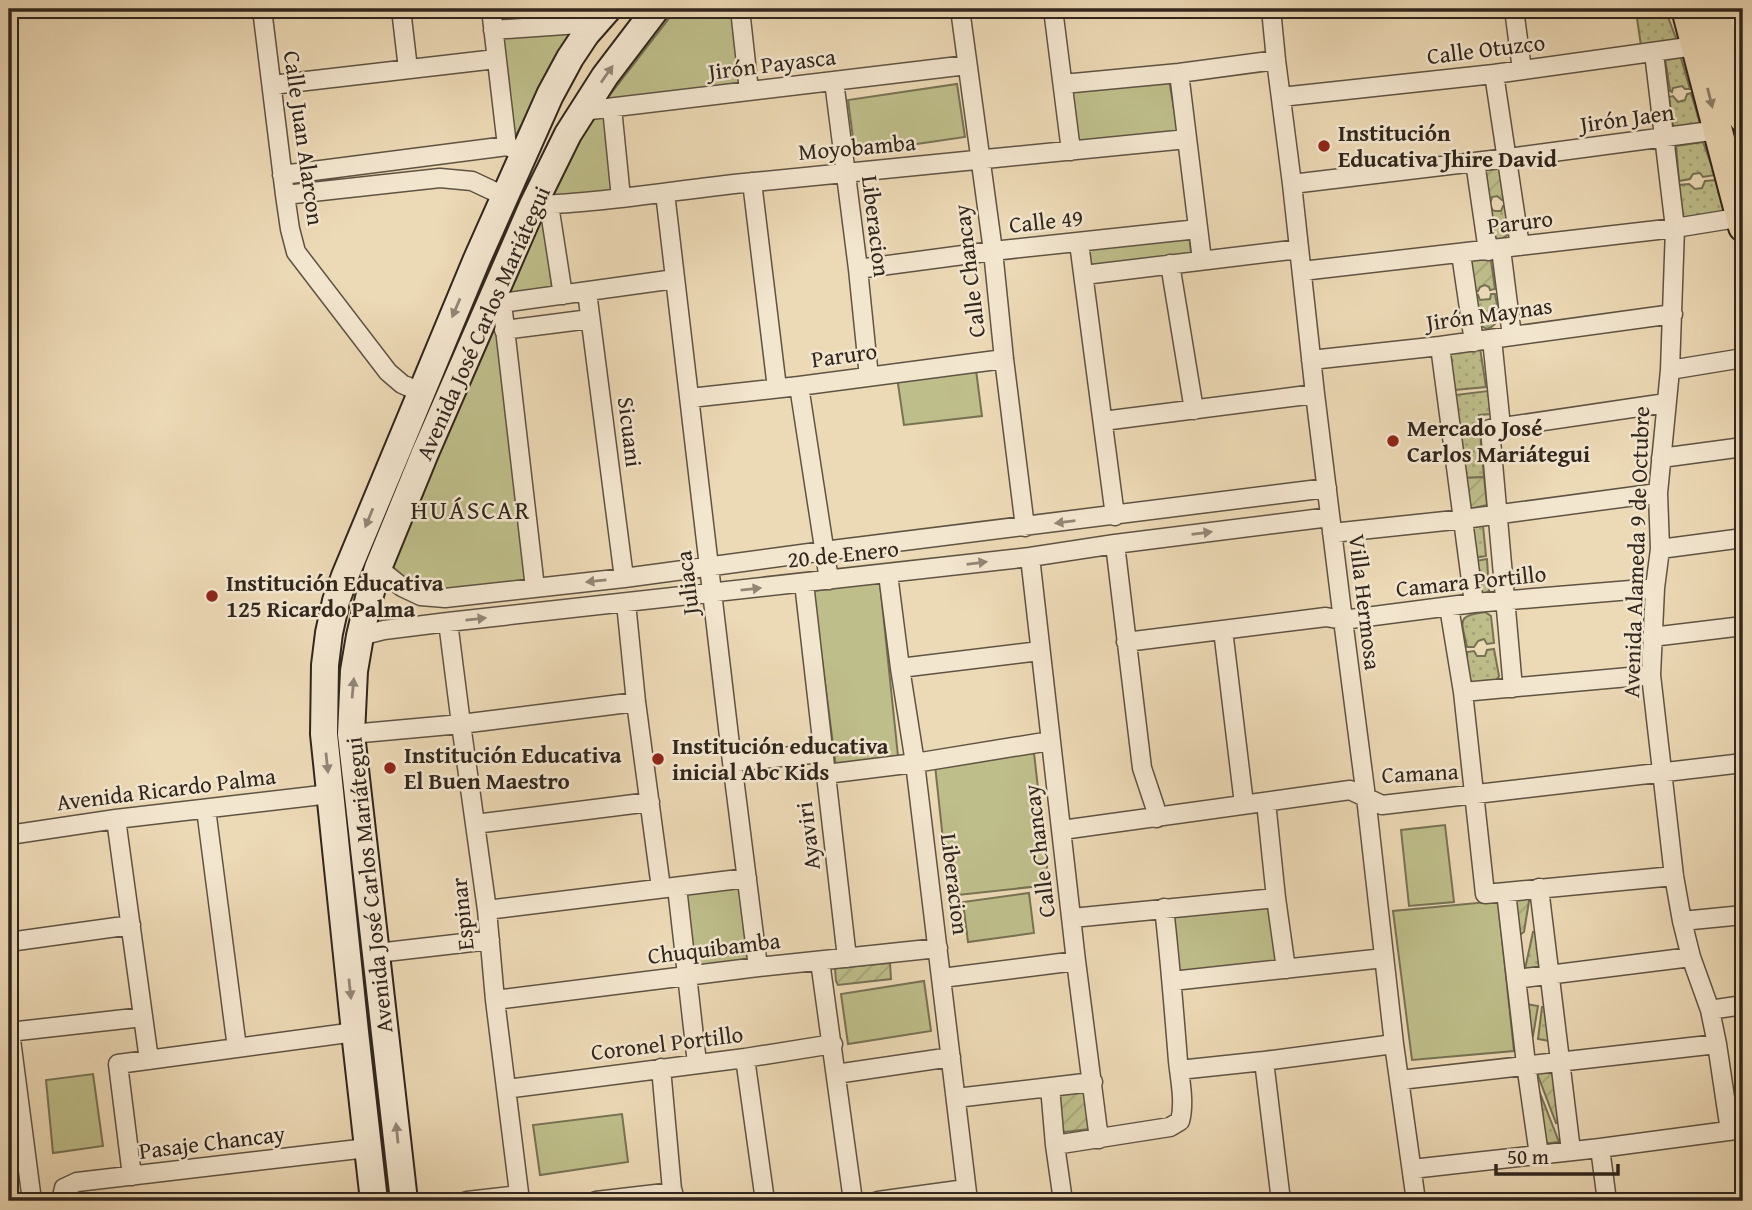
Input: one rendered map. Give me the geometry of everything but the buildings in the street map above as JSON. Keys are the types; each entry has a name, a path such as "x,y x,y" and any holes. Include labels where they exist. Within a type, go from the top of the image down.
{"main road":[{"name":"Avenida José Carlos Mariátegui","path":"374,1201 324,734 325,664 329,633 345,576 504,196 515,150 540,117 570,58 581,22 608,9"},
{"name":"Avenida José Carlos Mariátegui","path":"404,1201 351,734 353,682 360,636 379,568 425,453 497,301 504,271 541,205 568,134 605,76 656,9"},
{"path":"1686,9 1742,220"},
{"path":"1714,9 1743,118"},
{"path":"540,117 547,136 556,138 568,134"},
{"path":"477,259 492,258 504,271"}],"street":[{"name":"Calle Juan Alarcon","path":"262,9 282,175 296,252 388,372 402,384 421,392"},
{"path":"401,9 408,69"},
{"path":"282,175 515,150 496,59 491,9"},
{"path":"740,9 749,92"},
{"name":"Calle Chancay","path":"960,9 993,251 1025,527"},
{"path":"1053,9 1071,151"},
{"name":"Villa Hermosa","path":"1271,9 1394,1044 1416,1201"},
{"path":"1514,9 1522,70"},
{"path":"1734,9 1743,47"},
{"path":"493,30 581,22"},
{"name":"Calle Otuzco","path":"1281,97 1494,74 1695,46"},
{"name":"Avenida Alameda 9 de Octubre","path":"1654,53 1675,228 1670,370 1658,493 1660,549 1655,588 1651,675 1674,876 1682,921 1691,957 1710,1010 1736,1130"},
{"path":"272,85 496,59"},
{"path":"1063,85 1276,60"},
{"name":"Jirón Payasca","path":"582,111 967,65"},
{"path":"1179,73 1202,260"},
{"path":"1494,74 1520,246"},
{"name":"Liberacion","path":"834,81 869,377"},
{"path":"612,108 621,198"},
{"name":"Jirón Jaen","path":"1292,184 1664,139 1718,130"},
{"name":"Moyobamba","path":"541,205 1187,139"},
{"path":"1475,162 1512,336"},
{"path":"285,195 440,177 472,181 504,196"},
{"path":"752,182 776,388"},
{"name":"Juliaca","path":"665,193 758,967"},
{"path":"541,205 563,295"},
{"name":"Paruro","path":"1302,271 1742,220"},
{"name":"Calle 49","path":"858,269 993,251 1198,229"},
{"path":"1079,243 1115,516"},
{"path":"1084,275 1299,249"},
{"path":"1461,254 1501,427"},
{"path":"1170,264 1194,410"},
{"path":"535,588 504,330 497,301 563,295 675,279"},
{"name":"Sicuani","path":"587,292 624,578"},
{"name":"Jirón Maynas","path":"1311,360 1440,346 1672,314"},
{"path":"504,330 590,318"},
{"path":"1440,346 1475,603"},
{"path":"1670,370 1743,358"},
{"name":"Paruro","path":"690,398 1004,359"},
{"path":"799,386 829,580"},
{"path":"1103,421 1315,394"},
{"path":"1513,688 1490,429 1666,403"},
{"path":"1661,457 1743,447"},
{"name":"20 de Enero","path":"379,568 402,587 421,596 445,598 624,578 1327,488"},
{"name":"20 de Enero","path":"360,636 449,622 1030,557 1115,544 1331,525 1464,519 1658,493"},
{"path":"1660,549 1743,538"},
{"path":"1115,544 1142,768 1157,818"},
{"name":"Calle Chancay","path":"1030,557 1076,961 1100,1139"},
{"name":"Liberacion","path":"888,573 915,763 967,1195"},
{"name":"Ayaviri","path":"804,583 847,958"},
{"name":"Camara Portillo","path":"1126,642 1326,617 1343,620 1475,603 1655,588"},
{"path":"626,603 650,802 687,976 697,1063"},
{"path":"1449,607 1463,692 1485,894 1674,876"},
{"name":"Espinar","path":"449,622 488,910 495,1000 519,1198"},
{"path":"1652,637 1743,626"},
{"path":"1223,630 1244,804"},
{"path":"900,668 1040,650"},
{"path":"1463,692 1651,675"},
{"path":"351,734 461,724 636,702"},
{"path":"825,774 915,763 1050,741"},
{"path":"732,762 822,753"},
{"name":"Camana","path":"1062,830 1350,790 1381,805 1743,764"},
{"name":"Avenida Ricardo Palma","path":"9,835 116,819 330,794"},
{"path":"475,824 650,802"},
{"path":"1266,802 1286,969"},
{"path":"206,809 237,1048"},
{"path":"116,819 149,1060"},
{"path":"488,910 747,878"},
{"path":"1539,888 1571,1151"},
{"path":"1506,892 1539,1154"},
{"path":"1072,918 1276,898"},
{"path":"1055,1145 1170,1127 1180,1121 1182,1114 1179,1070 1164,908"},
{"path":"1682,921 1743,915"},
{"path":"9,942 131,925"},
{"path":"377,953 490,940"},
{"name":"Chuquibamba","path":"495,1000 758,967 938,948"},
{"path":"1516,979 1691,957"},
{"path":"1172,981 1384,958"},
{"path":"820,961 853,1201"},
{"path":"942,978 1076,961"},
{"path":"1710,1010 1743,1005"},
{"path":"32,1201 9,1032 143,1017"},
{"path":"132,1176 118,1064 355,1032"},
{"name":"Coronel Portillo","path":"506,1088 745,1058 833,1044"},
{"path":"1179,1070 1394,1044"},
{"path":"1400,1080 1717,1044"},
{"path":"836,1074 951,1056"},
{"path":"745,1058 765,1201"},
{"path":"1264,1061 1281,1201"},
{"path":"596,1201 673,1196 661,1068"},
{"path":"956,1098 1093,1083"},
{"path":"1050,1087 1063,1201"},
{"path":"1412,1169 1736,1130"},
{"name":"Pasaje Chancay","path":"62,1195 77,1182 367,1148"},
{"path":"1600,1148 1606,1201"},
{"path":"878,1201 967,1195"},
{"path":"467,1201 519,1198"}],"green space":[{"path":"691,9 733,9 744,85 606,100 674,12"},
{"path":"1527,9 1600,9 1528,17"},
{"path":"1654,9 1666,12 1677,41 1641,46 1636,11"},
{"path":"570,34 513,141 498,42 503,35"},
{"path":"1680,55 1690,89 1682,86 1673,88 1672,92 1665,58"},
{"path":"1169,80 1178,132 1076,146 1071,92"},
{"path":"957,84 965,137 855,153 848,100"},
{"path":"1691,93 1701,127 1674,131 1669,97 1673,96 1678,102 1685,100 1687,94"},
{"path":"603,115 609,123 615,191 545,200 588,118"},
{"path":"1703,142 1715,175 1703,177 1700,173 1693,174 1690,179 1679,181 1676,146"},
{"path":"1497,167 1501,170 1508,200 1497,196 1485,202 1483,172"},
{"path":"1716,180 1725,212 1683,218 1679,185 1689,184 1695,189 1702,188 1705,181"},
{"path":"1507,205 1511,229 1509,234 1500,240 1495,238 1486,206 1501,211 1503,206"},
{"path":"544,211 552,289 504,293"},
{"path":"1189,232 1191,254 1088,266 1085,244"},
{"path":"1488,257 1491,261 1495,289 1490,290 1485,285 1472,292 1470,265 1471,260"},
{"path":"1491,294 1495,294 1498,319 1487,329 1479,325 1474,296 1478,295 1480,300 1490,299"},
{"path":"498,330 528,582 435,591 427,589 410,582 390,564 489,332"},
{"path":"1480,348 1486,387 1455,390 1451,352"},
{"path":"976,370 982,416 904,425 897,377"},
{"path":"1488,391 1491,414 1479,415 1480,429 1460,432 1455,395"},
{"path":"1480,433 1484,477 1465,478 1460,435"},
{"path":"1484,477 1487,505 1470,509 1465,478"},
{"path":"1481,523 1486,556 1475,558 1472,525"},
{"path":"1487,559 1487,595 1481,594 1476,561"},
{"path":"879,582 898,756 836,767 813,591"},
{"path":"1485,612 1491,616 1494,643 1487,644 1484,639 1478,641 1474,647 1467,647 1463,621 1469,615"},
{"path":"1494,649 1499,676 1496,681 1473,684 1468,673 1467,652 1474,651 1477,656 1485,656 1487,650"},
{"path":"1034,753 1049,885 949,896 935,765"},
{"path":"1445,825 1454,902 1409,906 1401,830"},
{"path":"744,883 754,966 691,972 682,890"},
{"path":"1029,893 1034,933 968,942 963,902"},
{"path":"1530,895 1524,932 1521,934 1518,933 1514,897"},
{"path":"1498,901 1514,1051 1412,1060 1393,911"},
{"path":"1270,903 1280,966 1176,976 1170,913"},
{"path":"1533,932 1536,932 1541,967 1525,969"},
{"path":"890,963 891,979 838,985 836,981 835,968"},
{"path":"924,981 931,1031 848,1044 841,994"},
{"path":"1526,1004 1538,1006 1533,1036 1530,1037"},
{"path":"1542,1007 1546,1007 1549,1041 1538,1039"},
{"path":"1553,1069 1560,1122 1556,1123 1537,1073"},
{"path":"93,1074 103,1146 53,1153 46,1080"},
{"path":"1538,1088 1559,1142 1543,1144"},
{"path":"1057,1091 1086,1091 1089,1129 1065,1132 1062,1130"},
{"path":"622,1114 628,1162 540,1175 533,1125"}],"place":[{"name":"Institución Educativa Jhire David","path":"1324,146"},
{"name":"Mercado José Carlos Mariátegui","path":"1393,441"},
{"name":"Institución Educativa 125 Ricardo Palma","path":"212,596"},
{"name":"Institución educativa inicial Abc Kids","path":"658,759"},
{"name":"Institución Educativa El Buen Maestro","path":"390,768"}],"district":[{"name":"HUÁSCAR","path":"471,510"}]}
